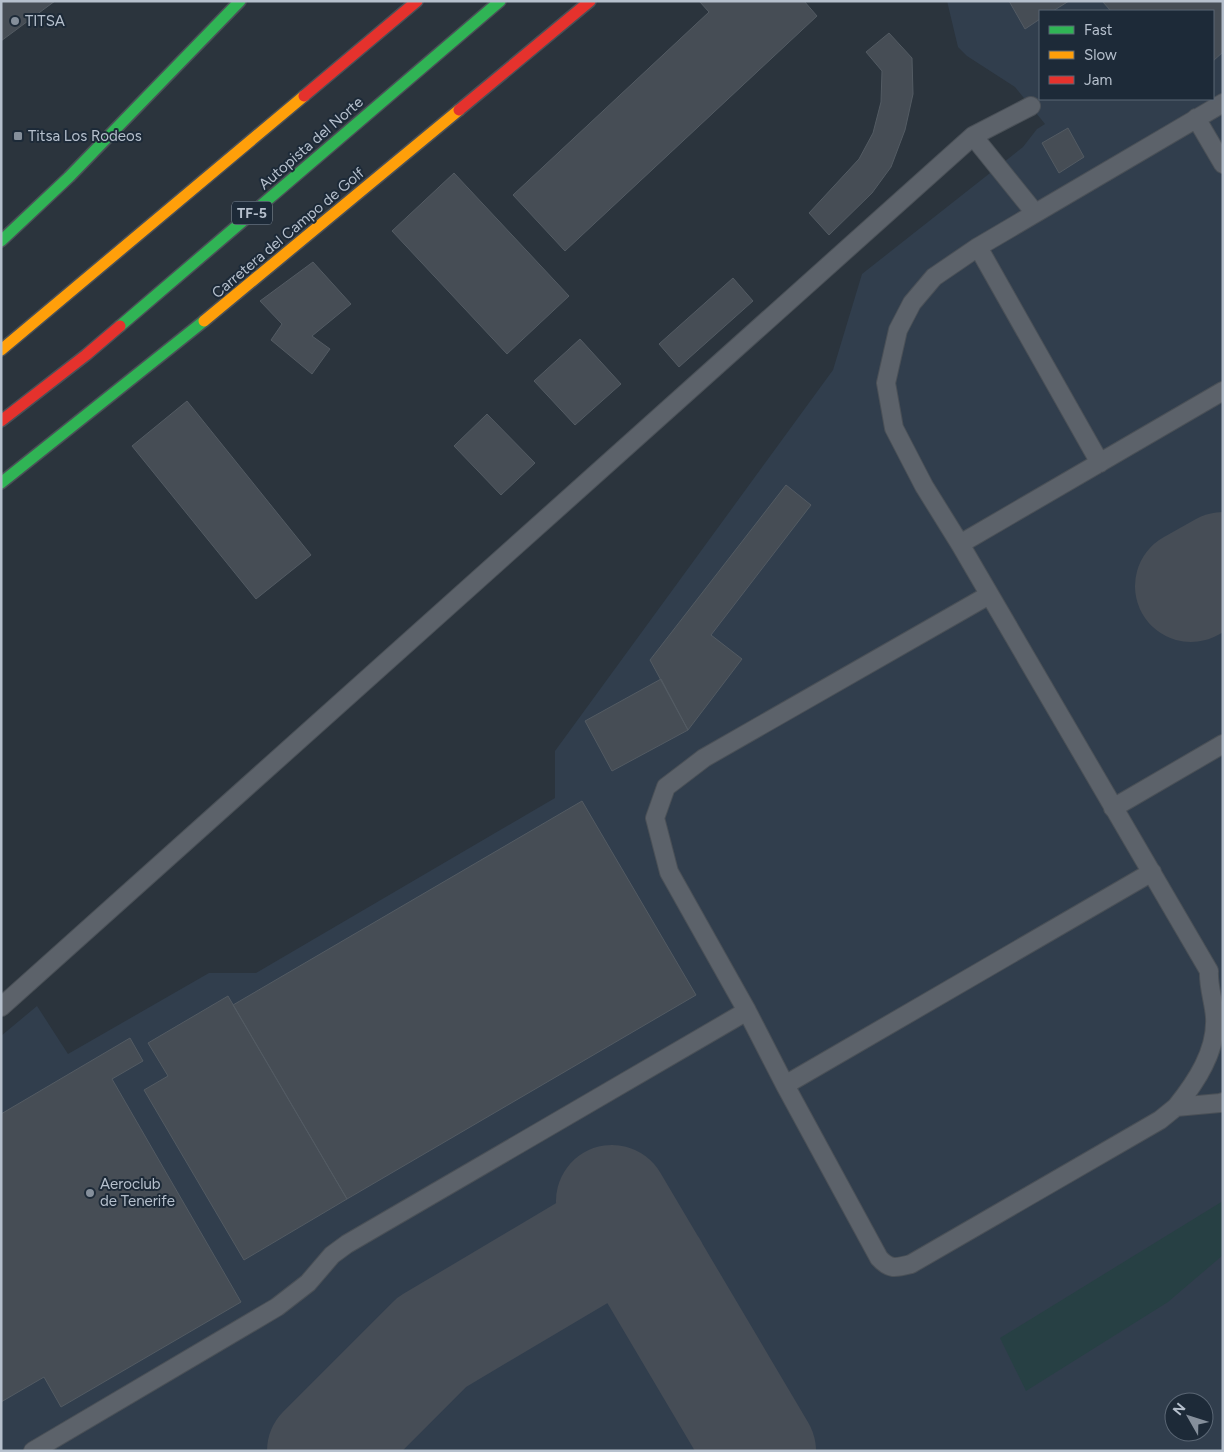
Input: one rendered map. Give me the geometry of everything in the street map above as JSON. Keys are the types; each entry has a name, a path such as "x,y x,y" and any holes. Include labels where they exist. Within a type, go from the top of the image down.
{"main road":[{"path":"1,241 69,177 240,1"},
{"path":"1,350 417,1"},
{"name":"Autopista del Norte","path":"1,420 86,355 500,1"},
{"name":"Carretera del Campo de Golf","path":"1,483 173,348 590,1"}],"lane":[{"path":"990,595 704,758 666,787 655,818 669,872 747,1011 879,1258 884,1264 898,1268 911,1264 1160,1120 1176,1107 1199,1077 1212,1043 1215,1018 1209,971 990,595 924,486 894,428 886,383 898,330 912,303 934,277 978,247 1223,103"},
{"path":"1,1007 973,136 1030,106"},
{"path":"1196,118 1223,164"},
{"path":"973,136 1035,213"},
{"path":"978,247 1100,463"},
{"path":"960,544 1223,391"},
{"path":"1113,808 1223,744"},
{"path":"785,1085 1152,872"},
{"path":"1208,974 1223,986"},
{"path":"33,1451 277,1307 308,1283 332,1256 347,1244 747,1011"},
{"path":"1176,1107 1220,1104 1223,1102"}],"shaded area":[{"path":"947,1 1223,1 1223,1451 1,1451 1,1036 37,1006 68,1054 209,973 256,973 555,798 555,751 833,370 862,274 1023,147 1037,129 1045,124 1015,87 967,56 958,47"}],"green space":[{"path":"1223,1201 1223,1255 1168,1302 1026,1391 1000,1338"}],"building":[{"name":"TITSA","path":"1,1 55,1 1,41"},
{"path":"699,1 804,1 817,16 565,251 513,195 709,12"},
{"path":"1009,1 1069,1 1055,10 1039,10 1039,20 1025,29"},
{"path":"1102,1 1223,1 1223,52 1214,60 1214,10 1110,10"},
{"path":"889,33 912,58 913,94 905,130 891,167 872,193 829,235 809,213 859,159 873,133 881,102 882,71 866,52"},
{"path":"1068,128 1084,157 1059,173 1042,143"},
{"path":"454,173 569,296 507,354 392,231"},
{"path":"313,262 351,304 312,336 330,349 312,374 271,340 282,324 260,301"},
{"path":"733,278 753,301 679,367 659,344"},
{"path":"580,339 621,384 575,425 534,381"},
{"path":"187,401 311,555 256,599 132,446"},
{"path":"487,414 535,463 501,495 454,446"},
{"path":"786,485 811,505 711,635 742,659 688,730 650,660"},
{"path":"661,679 688,730 612,771 585,721"},
{"path":"582,801 696,995 347,1199 233,1005"},
{"path":"228,996 347,1199 244,1260 144,1090 168,1076 148,1043"},
{"name":"Aeroclub de Tenerife","path":"130,1038 143,1061 112,1079 241,1302 61,1407 44,1377 1,1402 1,1114"}],"taxiway":[{"path":"1191,586 1223,568"},
{"path":"612,1201 760,1451"},
{"path":"323,1451 432,1342 587,1250 604,1242 637,1252 652,1268"}],"traffic: fast":[{"path":"1,241 69,177 240,1"},
{"path":"120,326 500,1"},
{"path":"1,483 204,321"}],"traffic: slow":[{"path":"1,350 304,96"},
{"path":"204,321 459,110"}],"traffic: jam":[{"path":"304,96 417,1"},
{"path":"459,110 590,1"},
{"path":"1,421 120,326"}],"place":[{"name":"TITSA","path":"15,21"},
{"name":"Titsa Los Rodeos","path":"18,136"},
{"name":"Aeroclub de Tenerife","path":"90,1193"}]}
